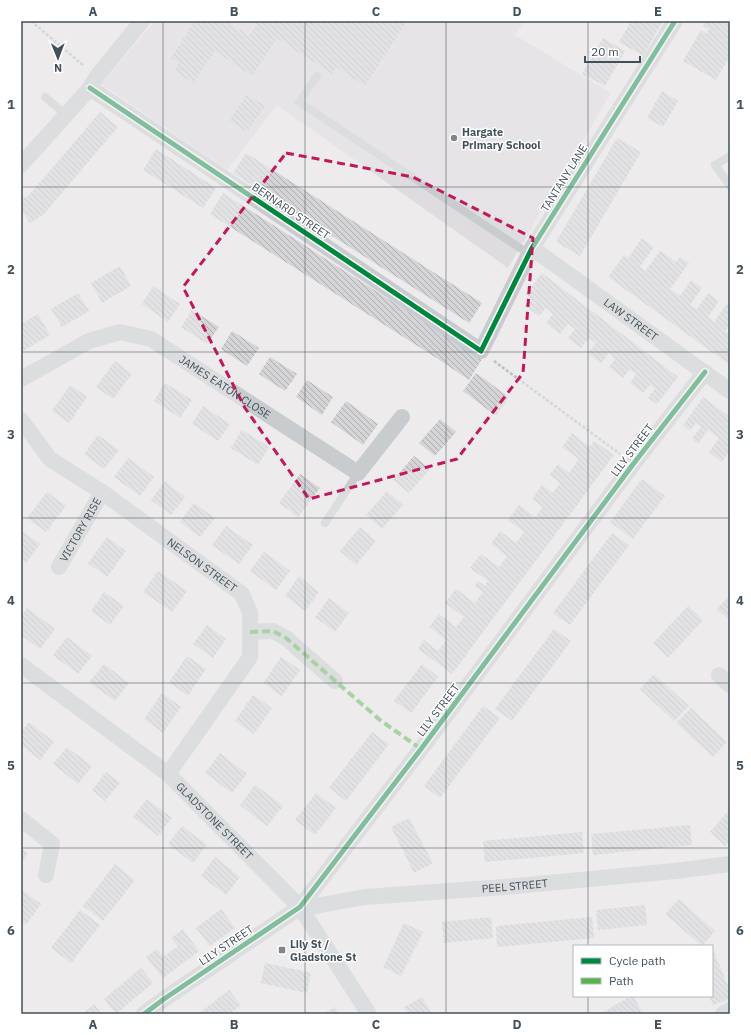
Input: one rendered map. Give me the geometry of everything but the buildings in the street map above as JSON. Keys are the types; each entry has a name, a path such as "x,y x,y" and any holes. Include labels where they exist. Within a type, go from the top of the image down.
{"street":[{"path":"21,165 94,82 142,21"},
{"name":"TANTANY LANE","path":"481,351 531,251 675,21"},
{"name":"BERNARD STREET","path":"94,82 481,351"},
{"name":"LAW STREET","path":"531,251 730,391"},
{"name":"JAMES EATON CLOSE","path":"21,379 89,341 120,332 151,339 358,474"},
{"name":"LILY STREET","path":"144,1014 300,907 421,749 634,463 704,372"},
{"path":"358,474 402,417"},
{"name":"NELSON STREET","path":"21,420 50,459 102,492 242,594 250,613 250,657 168,774"},
{"name":"VICTORY RISE","path":"59,567 102,492"},
{"path":"250,632 273,631 286,638 335,681"},
{"name":"GLADSTONE STREET","path":"21,665 168,774 300,907 369,1014"},
{"path":"21,819 52,844 46,875"},
{"name":"PEEL STREET","path":"300,907 316,906 365,897 506,887 675,871 730,864"},
{"path":"722,1014 730,1010"}],"lane":[{"path":"317,76 299,102 531,251"},
{"path":"45,98 66,115"},
{"path":"730,156 715,165 730,186"},
{"path":"325,523 358,474"}],"path":[{"path":"31,21 94,82"},
{"path":"481,351 634,463"}],"highlighted area":[{"path":"286,153 413,177 533,238 523,373 457,459 309,499 245,408 183,287"}],"shaded area":[{"name":"Hargate Primary School","path":"155,21 524,21 515,35 611,93 508,268 277,105 227,170 101,84"}],"marked path":[{"path":"250,632 273,631 286,638 380,720 421,749"}],"cycle path":[{"path":"90,88 481,351 532,248 675,21"},
{"path":"144,1014 300,907 421,749 634,463 705,372"}],"place":[{"name":"Hargate Primary School","path":"454,138"},
{"name":"Lily St / Gladstone St","path":"282,950"}]}
